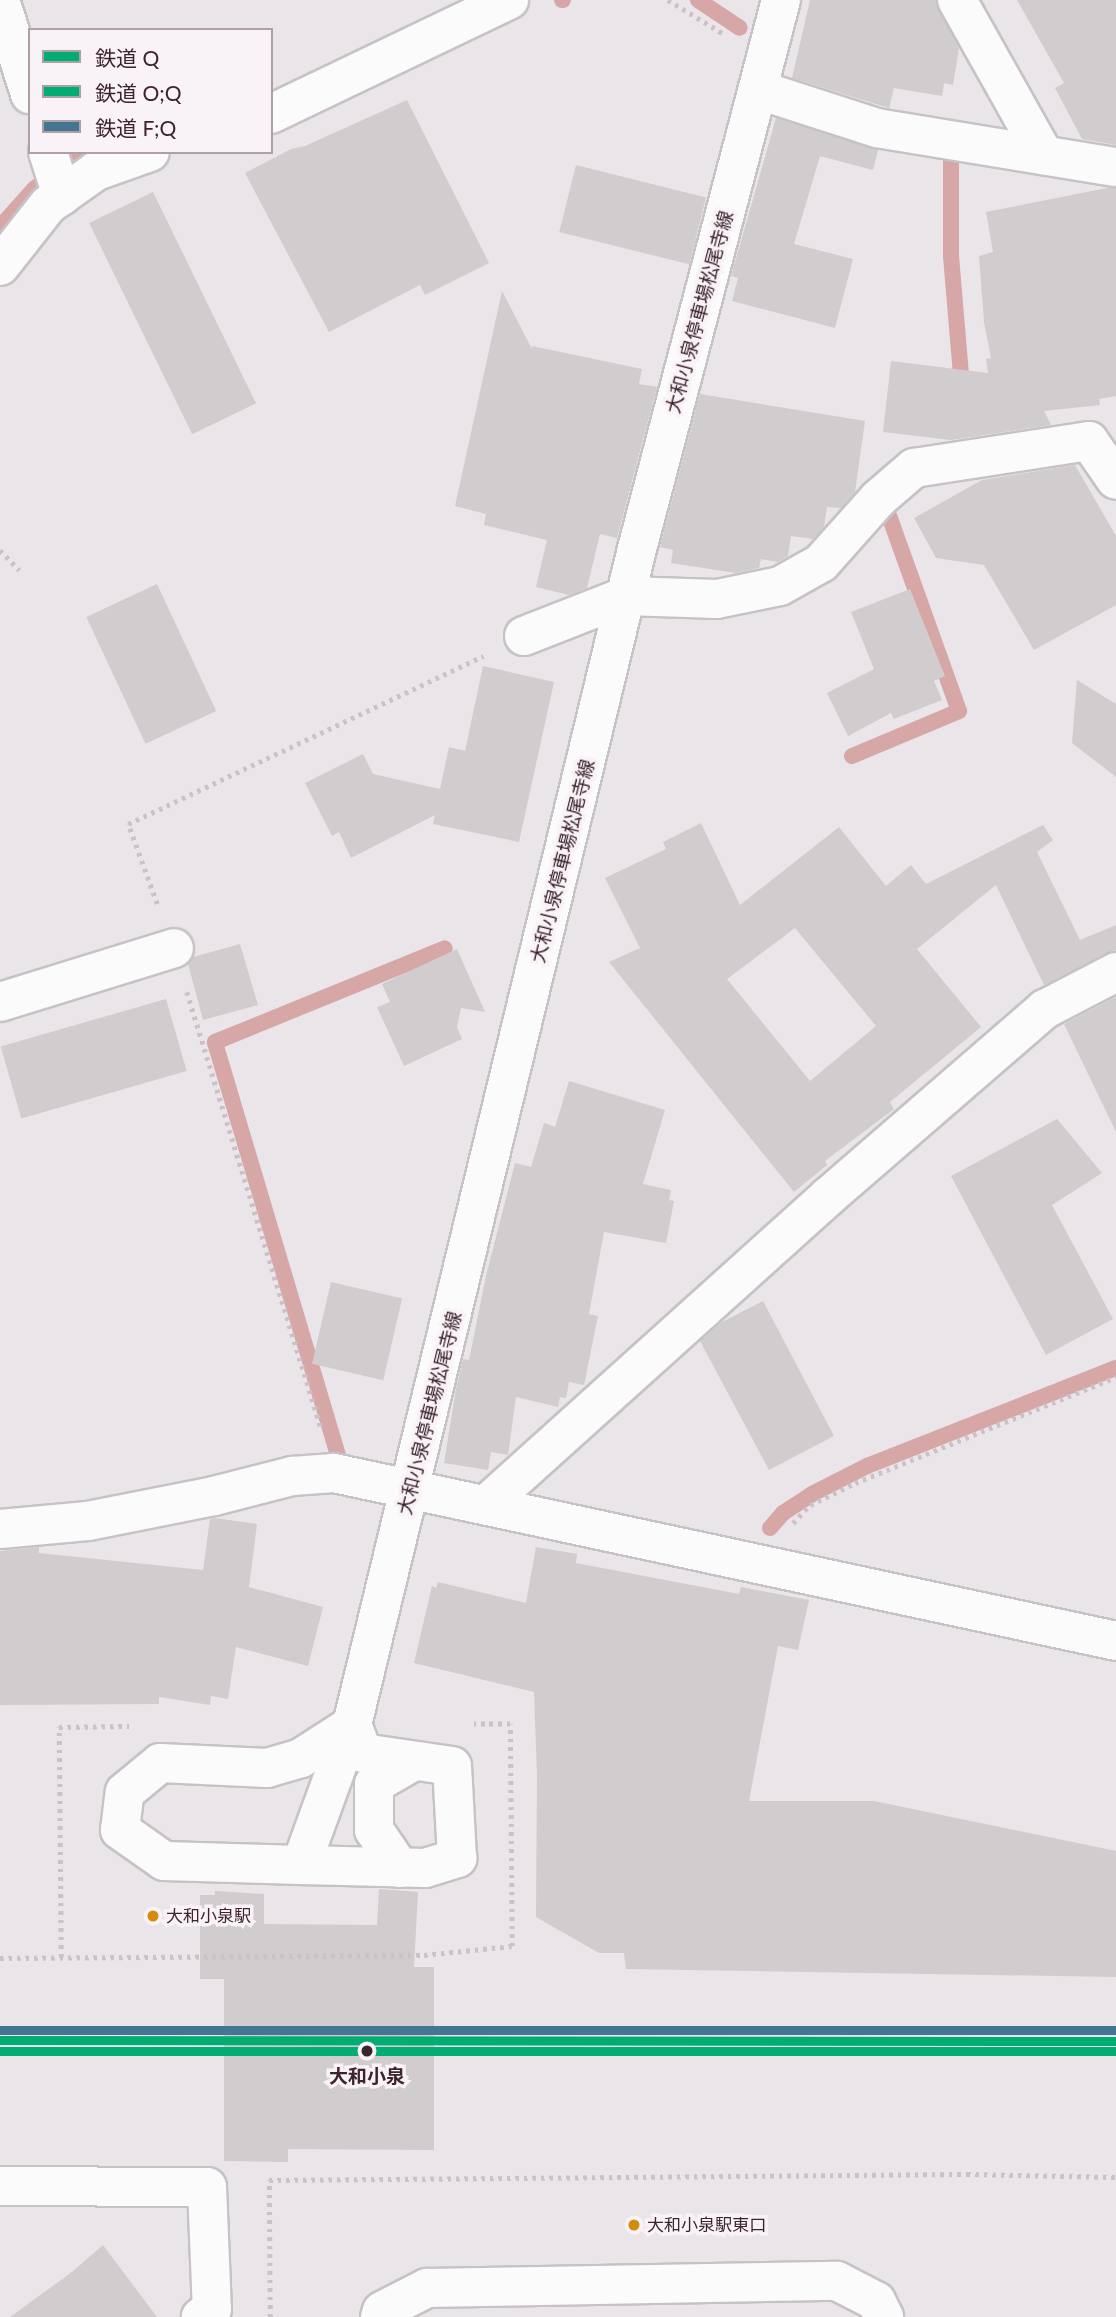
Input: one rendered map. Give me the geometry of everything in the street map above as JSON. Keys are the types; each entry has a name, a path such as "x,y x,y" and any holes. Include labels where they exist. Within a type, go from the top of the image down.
{"street":[{"path":"0,0 28,88"},
{"path":"273,113 509,0"},
{"name":"大和小泉停車場松尾寺線","path":"301,1865 352,1725 626,596 781,0"},
{"path":"957,0 1044,155"},
{"path":"762,76 877,128 1116,167"},
{"path":"0,266 48,205 54,171 96,171 144,154"},
{"path":"524,636 626,596 717,599 780,586 821,563 878,499 914,468 967,462 1089,441 1114,473"},
{"path":"0,1002 174,948"},
{"path":"487,1504 809,1214 1045,1009 1116,972"},
{"path":"0,1529 88,1521 214,1496 292,1476 334,1473 1116,1642"},
{"path":"352,1725 363,1754 452,1766 457,1858 425,1868 164,1861 120,1830 125,1792 160,1763 267,1768 301,1758 352,1725"},
{"path":"400,1868 374,1830 374,1784 414,1761"},
{"path":"0,2186 207,2187 212,2309 201,2317"},
{"path":"380,2317 382,2311 427,2288 837,2281 876,2301 884,2317"}],"path":[{"path":"668,0 700,16 762,76"},
{"path":"0,550 19,569"},
{"path":"334,1473 174,948 128,824 524,636"},
{"path":"773,1568 783,1533 810,1505 855,1483 1116,1377"},
{"path":"0,1958 424,1955 512,1946"},
{"path":"270,2317 269,2180 967,2174 1116,2177"}],"building":[{"path":"810,0 935,0 959,48 953,85 944,83 942,96 894,88 889,108 792,78"},
{"path":"1017,0 1116,0 1116,145 1082,139 1055,88 1064,83"},
{"path":"407,100 489,263 425,295 420,285 329,332 245,173 291,149 305,146"},
{"path":"776,118 878,150 873,170 820,156 794,244 853,259 835,328 732,301 738,278 731,276"},
{"path":"576,165 706,197 689,264 559,232"},
{"path":"1116,188 1116,396 1099,399 1100,405 1044,411 1051,425 951,440 883,432 891,361 988,373 986,359 991,358 984,322 979,256 993,252 986,212"},
{"path":"153,192 256,403 192,434 89,223"},
{"path":"502,291 532,349 532,346 642,369 639,384 657,387 617,538 600,534 587,588 569,595 536,587 547,540 484,525 486,514 455,506"},
{"path":"700,394 865,421 855,492 841,508 827,507 824,527 813,539 791,536 788,556 778,562 761,559 759,568 736,573 671,563 673,550 660,547"},
{"path":"1075,465 1116,536 1116,605 1034,650 984,565 936,558 914,518 982,480"},
{"path":"157,584 216,711 145,744 86,617"},
{"path":"910,589 945,676 934,681 942,700 894,719 891,713 848,736 827,693 874,669 851,612"},
{"path":"483,666 554,682 519,842 433,824 435,815 351,858 339,832 332,836 305,783 363,754 373,774 440,789 449,747 465,751"},
{"path":"1077,680 1116,704 1116,777 1072,743"},
{"path":"701,823 740,905 839,827 886,886 911,865 926,884 1043,825 1053,840 1037,852 1080,940 1116,925 1116,950 1044,985 996,885 917,949 981,1027 890,1102 894,1109 825,1161 827,1165 794,1192 609,962 640,948 605,878 666,849 663,842","holes":["795,928 876,1026 810,1081 727,979"]},
{"path":"240,944 258,1005 203,1020 188,964 193,957"},
{"path":"457,949 485,1012 461,1008 457,1027 462,1039 404,1066 377,1007 390,1002 382,984"},
{"path":"1116,997 1116,1132 1064,1024"},
{"path":"166,999 187,1071 21,1119 1,1046"},
{"path":"569,1081 665,1110 643,1184 671,1190 669,1200 674,1201 666,1243 604,1232 589,1314 598,1316 584,1385 569,1382 566,1398 560,1397 558,1407 516,1397 508,1455 491,1452 488,1470 444,1463 463,1359 469,1360 486,1276 515,1163 531,1167 544,1123 555,1127"},
{"path":"1057,1119 1102,1173 1052,1205 1113,1319 1046,1355 951,1176"},
{"path":"331,1282 402,1298 383,1380 312,1364"},
{"path":"763,1301 834,1436 769,1470 700,1341 722,1322"},
{"path":"210,1519 257,1524 249,1587 323,1607 308,1666 236,1647 228,1699 211,1696 210,1705 159,1697 159,1704 0,1705 0,1551 39,1547 39,1553 203,1570"},
{"path":"536,1547 577,1554 576,1563 739,1594 741,1587 809,1600 798,1650 778,1646 749,1801 874,1801 1116,1851 1116,1977 626,1969 624,1953 599,1953 536,1917 537,1775 534,1692 414,1663 432,1586 436,1588 438,1582 526,1603"},
{"path":"379,1889 418,1892 414,1967 434,1967 434,2150 288,2149 288,2162 224,2161 224,1979 200,1979 200,1895 215,1895 215,1891 264,1894 264,1924 377,1925"},
{"path":"103,2245 157,2317 10,2317 72,2272"}],"waterway":[{"path":"698,0 740,28"},
{"path":"951,138 951,256 962,388"},
{"path":"0,227 34,189 61,167 89,154"},
{"path":"852,756 959,711 886,507 891,498"},
{"path":"340,1462 215,1042 445,948"},
{"path":"770,1528 783,1513 812,1494 867,1466 1116,1368"}],"rail line":[{"name":"F;Q","path":"0,2030 1116,2030"},
{"name":"Q","path":"0,2040 1116,2041"},
{"name":"O;Q","path":"0,2051 1116,2051"}],"place":[{"name":"大和小泉駅","path":"153,1916"},
{"name":"大和小泉","path":"367,2051"},
{"name":"大和小泉駅東口","path":"634,2225"}]}
